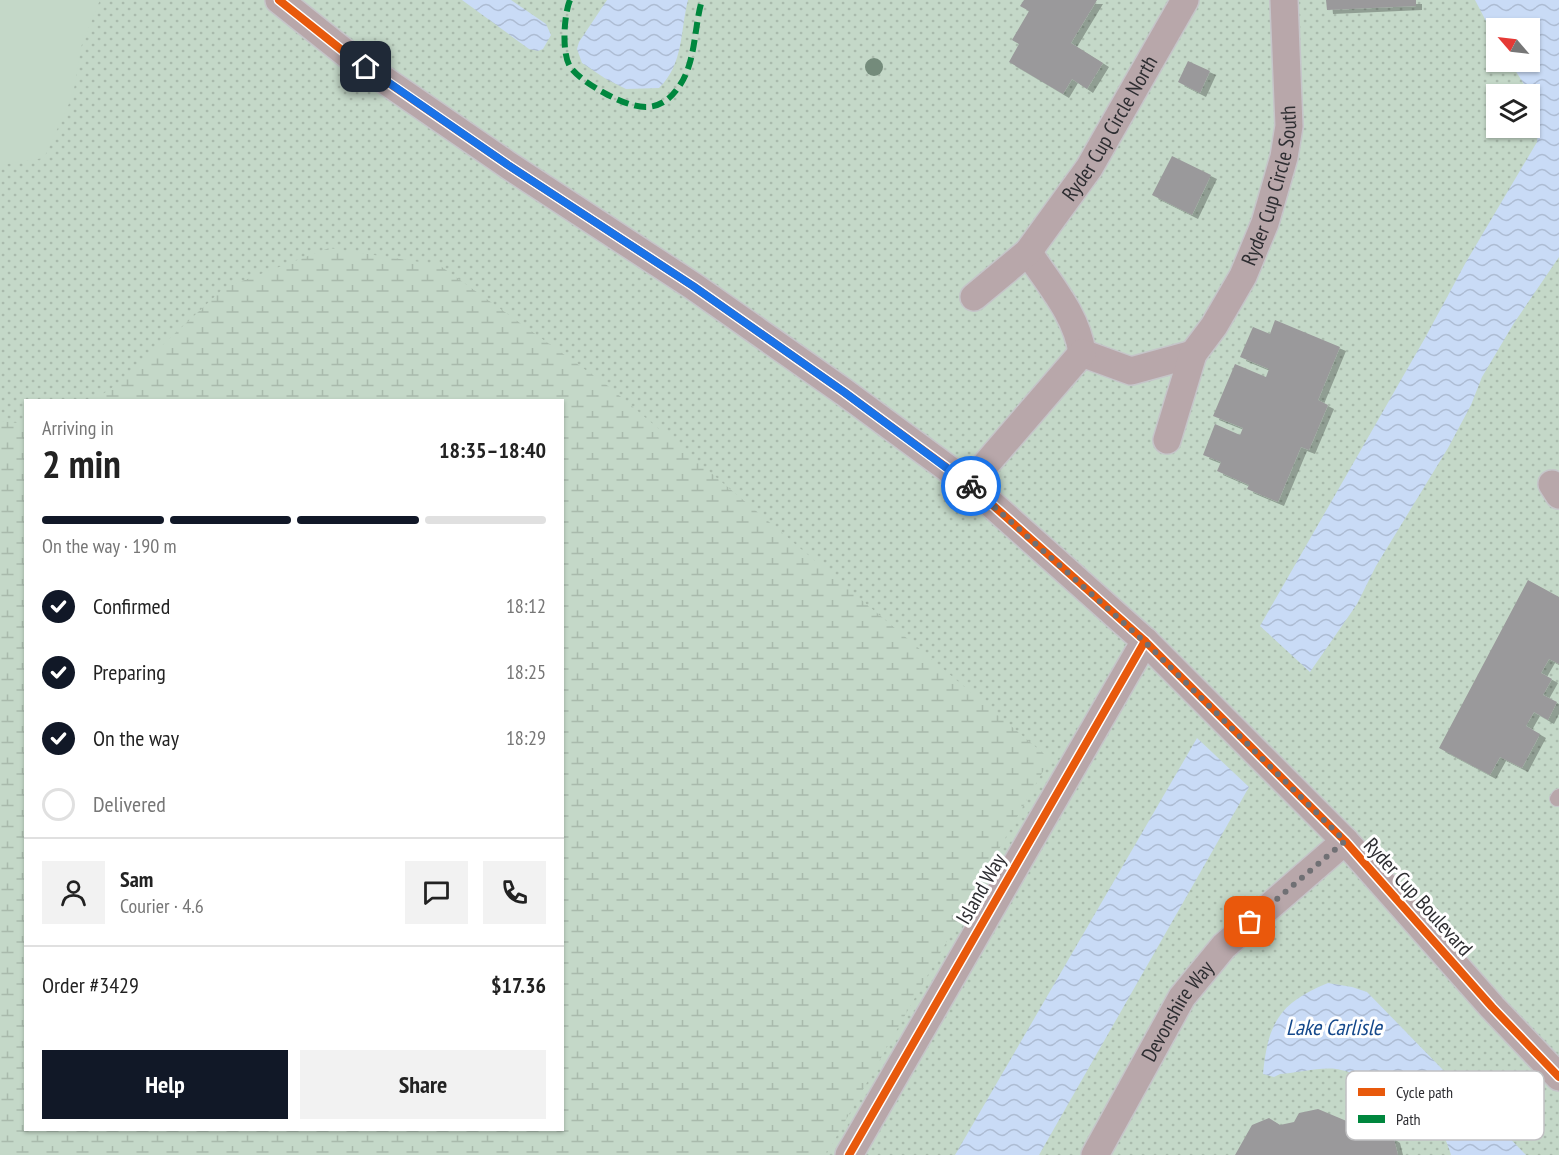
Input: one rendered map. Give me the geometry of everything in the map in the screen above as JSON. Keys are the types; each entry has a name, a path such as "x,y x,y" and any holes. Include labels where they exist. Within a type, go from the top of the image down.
{"street":[{"name":"Ryder Cup Boulevard","path":"279,0 348,55 508,165 693,286 844,392 969,484 1145,642 1345,841 1492,1007 1559,1077"},
{"name":"Ryder Cup Circle North","path":"974,297 1028,252 1089,168 1185,0"},
{"name":"Ryder Cup Circle South","path":"1167,440 1193,354 1214,326 1243,276 1265,223 1284,157 1289,126 1284,0"},
{"path":"969,484 1082,353 1081,340 1074,320 1028,252"},
{"path":"1082,353 1131,371 1193,354"},
{"name":"Island Way","path":"849,1155 1145,642"},
{"name":"Devonshire Way","path":"1095,1155 1182,997 1224,946 1345,841"}],"green space":[{"path":"0,0 1559,0 1559,1155 0,1155"},
{"path":"0,0 100,0 81,47 73,95 44,158 0,165"},
{"path":"329,248 439,265 608,386 1050,759 826,1155 0,1155 0,421 24,424 24,1131 564,1131 564,399 95,399 129,376 224,288"}],"water":[{"path":"462,0 511,0 546,24 551,35 543,49 538,51 529,49"},
{"path":"607,0 688,0 677,58 667,79 659,88 626,89 582,63 577,49 579,42"},
{"path":"1475,0 1559,0 1559,257 1514,323 1482,377 1471,405 1448,448 1376,566 1357,604 1310,672 1260,626 1466,262 1537,138 1540,138 1540,84 1524,84 1516,72 1540,72 1540,18 1486,18 1486,21"},
{"path":"1197,738 1249,787 1039,1155 955,1155"},
{"name":"Lake Carlisle","path":"1328,983 1367,992 1444,1071 1323,1069 1280,1074 1274,1077 1263,1074 1268,1041 1279,1017 1298,998"},
{"name":"Lake Carlisle","path":"1445,1140 1511,1140 1526,1155 1451,1155"}],"building":[{"path":"1024,0 1097,0 1071,43 1103,63 1087,89 1072,79 1063,94 1009,62 1019,44 1012,40 1029,11 1020,6"},
{"path":"1326,0 1416,0 1416,6 1327,10"},
{"path":"1188,61 1210,71 1200,93 1178,82"},
{"path":"1172,156 1211,175 1192,215 1152,195"},
{"path":"1275,320 1340,347 1318,400 1328,405 1309,450 1301,447 1278,502 1247,489 1249,485 1217,471 1221,462 1203,455 1215,424 1240,435 1243,428 1213,416 1235,364 1266,377 1269,369 1240,357 1253,327 1270,334"},
{"path":"1528,580 1559,597 1559,664 1549,659 1541,673 1552,679 1543,695 1557,702 1548,720 1534,712 1526,726 1540,734 1522,768 1500,757 1490,775 1439,748"},
{"path":"1318,1109 1346,1121 1346,1140 1394,1140 1398,1155 1235,1155 1252,1125 1269,1118 1280,1125 1294,1122 1299,1113"}],"marked path":[{"path":"570,0 564,34 566,54 571,68 583,80 608,95 628,104 647,107 664,102 672,95 685,76 692,55 702,0"}],"cycle path":[{"path":"279,0 348,55 508,165 693,286 844,392 969,484 1145,641 1345,841 1492,1007 1559,1077"},
{"path":"849,1155 1145,641"}],"way so far":[{"path":"971,486 1145,642 1345,841 1250,922"}],"route":[{"path":"366,67 508,165 693,286 844,392 971,486"}]}
